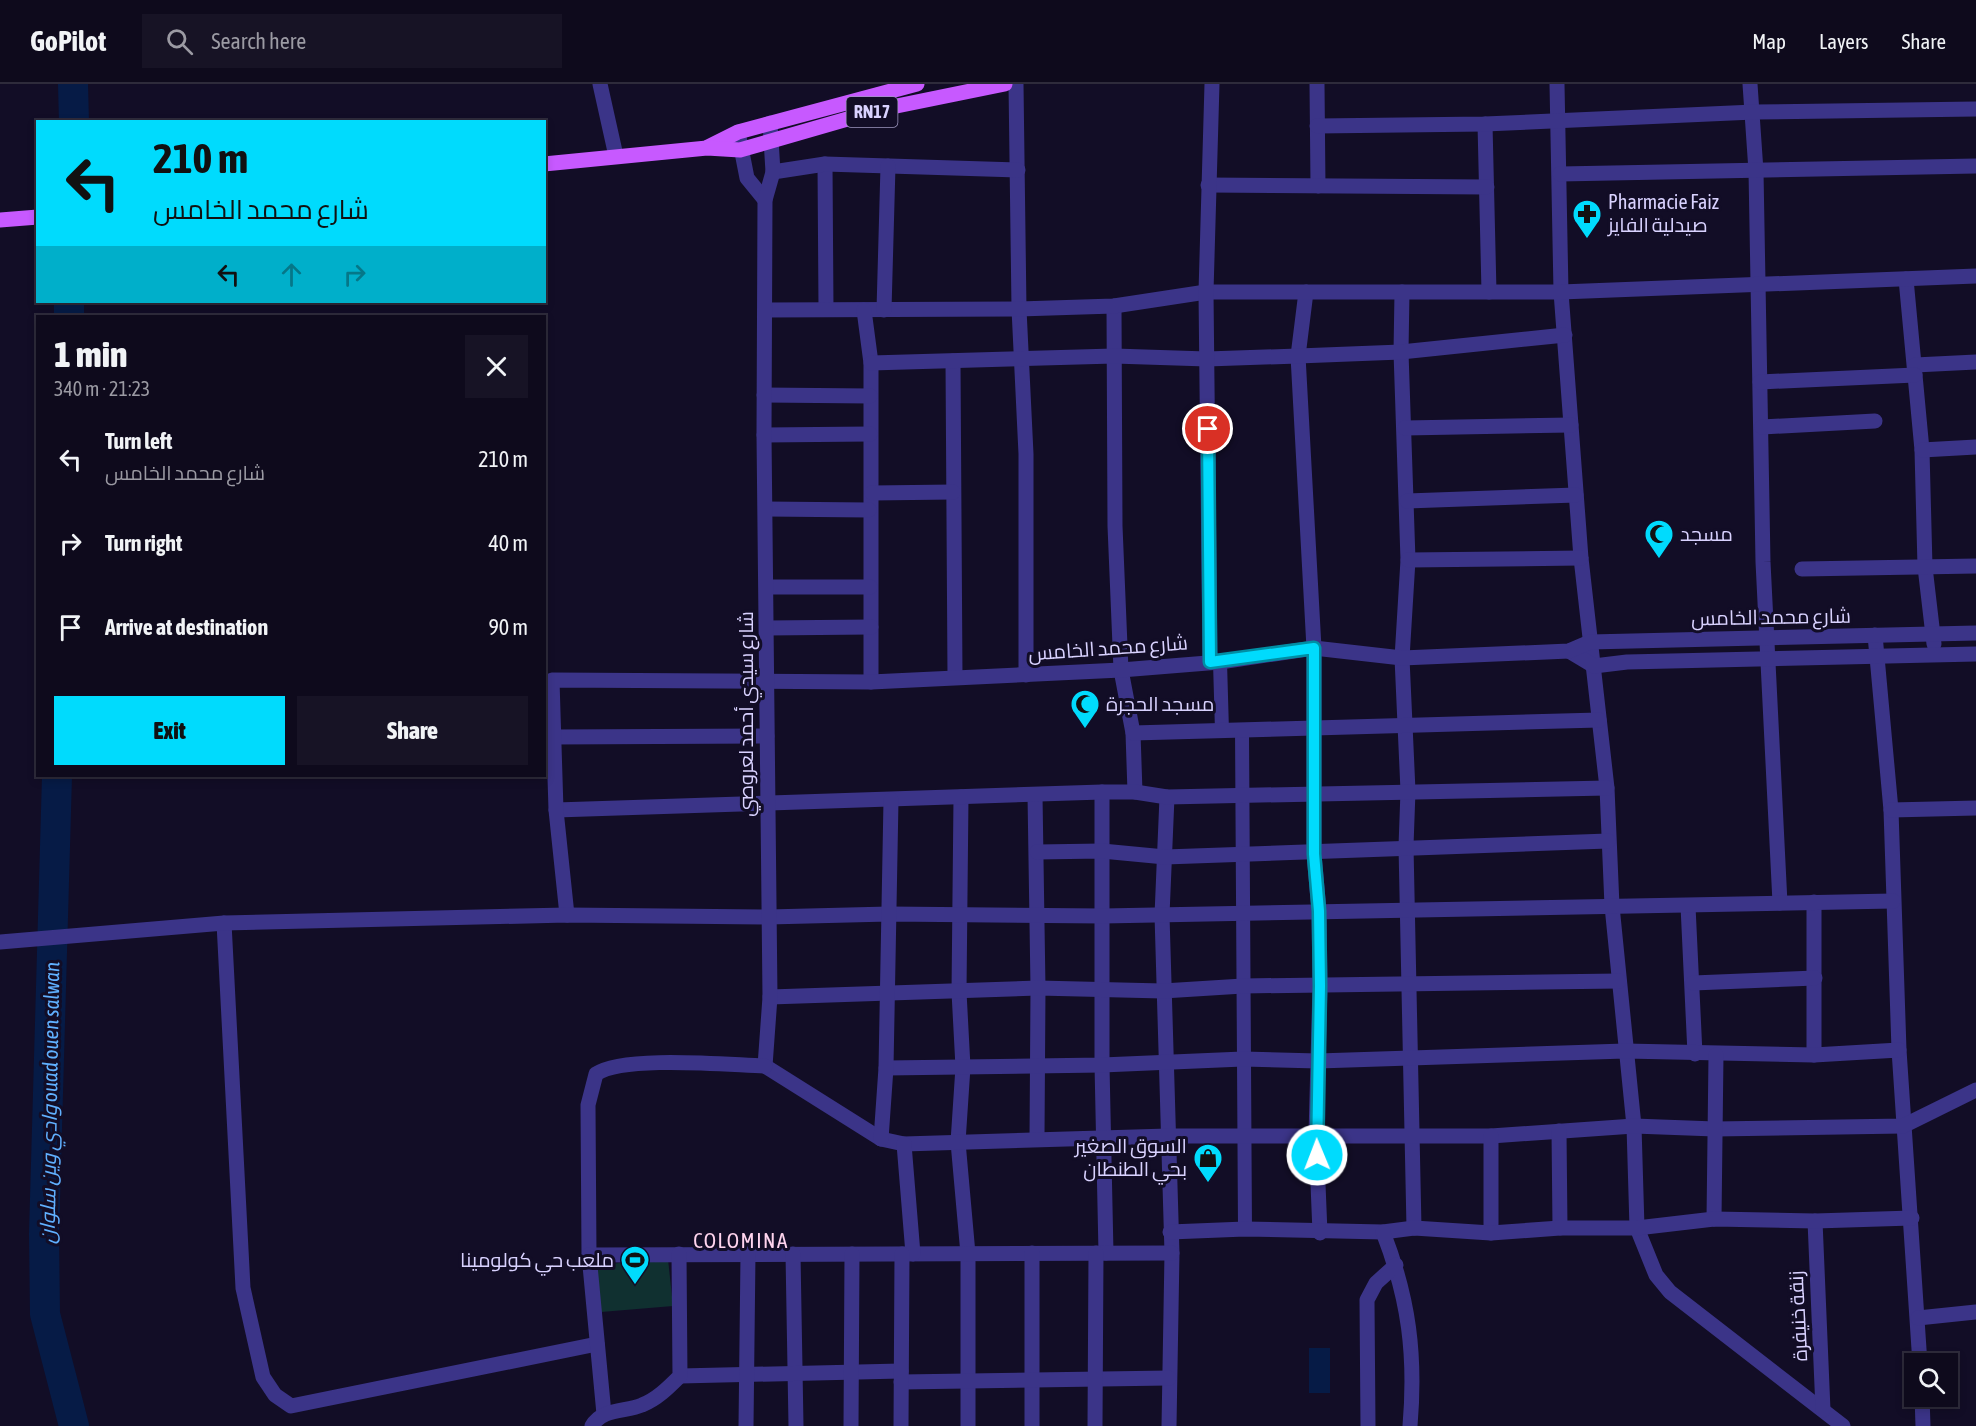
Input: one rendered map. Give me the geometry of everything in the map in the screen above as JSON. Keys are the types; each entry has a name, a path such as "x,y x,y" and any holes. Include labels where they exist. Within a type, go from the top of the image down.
{"main road":[{"name":"RN17","path":"707,148 738,132 917,84"},
{"name":"RN17","path":"546,164 707,148 740,150 882,109 1005,84"},
{"path":"0,220 36,217"}],"street":[{"path":"600,84 616,156"},
{"path":"1016,84 1019,309 1026,454 1026,675"},
{"path":"1212,84 1206,292 1207,359 1215,662 1222,731"},
{"path":"1317,84 1318,186"},
{"path":"1557,84 1561,292 1581,558 1607,788 1612,906 1634,1126 1637,1228 1656,1275 1671,1292 1843,1426"},
{"path":"1750,84 1754,112 1756,171 1767,640 1780,903"},
{"path":"1317,126 1485,124 1754,112 1976,109"},
{"name":"شارع سيدي أحمد لعروصي","path":"765,1066 770,997 764,395 765,200 773,172 773,140 770,123"},
{"path":"1485,124 1488,292"},
{"path":"738,132 747,178 765,200"},
{"path":"773,172 825,164 1018,170"},
{"path":"825,164 826,309"},
{"path":"884,310 888,166"},
{"path":"1560,174 1976,166"},
{"path":"1208,185 1487,187"},
{"path":"765,310 1019,309 1114,306 1206,292 1561,292 1976,276"},
{"path":"1906,279 1922,450 1925,567 1935,655"},
{"path":"1305,292 1298,356 1314,648 1314,854 1319,911 1320,986 1316,1135 1320,1233"},
{"path":"1402,292 1401,352 1408,560 1402,658 1408,791 1406,846 1414,1228"},
{"path":"1114,306 1121,670 1133,733 1135,792"},
{"path":"864,310 871,363 872,493 869,510 871,682"},
{"path":"871,363 1114,356 1207,359 1401,352 1565,335"},
{"path":"953,361 952,492 955,677"},
{"path":"1760,382 1915,370 1976,362"},
{"path":"764,395 870,396"},
{"path":"1762,427 1875,421"},
{"path":"1405,428 1571,425"},
{"path":"764,435 870,434"},
{"path":"1922,450 1976,447"},
{"path":"872,493 952,492"},
{"path":"1407,501 1576,495"},
{"path":"766,509 869,510"},
{"path":"1408,560 1581,558"},
{"path":"1802,569 1976,566"},
{"path":"767,587 870,587"},
{"path":"767,628 871,627"},
{"name":"شارع محمد الخامس","path":"552,737 552,680 871,682 1121,670 1215,662 1314,648 1402,658 1569,651 1590,642 1767,640 1976,633"},
{"path":"1875,635 1891,810 1899,1050 1920,1353"},
{"path":"1569,651 1594,666 1976,654"},
{"path":"1133,733 1599,720"},
{"path":"1242,730 1245,1229"},
{"path":"567,915 556,810 552,737 767,736"},
{"path":"556,810 767,805 1102,792 1135,792 1167,797 1607,788"},
{"path":"1095,1426 1103,1137 1102,792"},
{"path":"1035,795 1038,988 1036,1138"},
{"path":"961,797 958,916 963,1067 958,1142 968,1254 968,1426"},
{"path":"1167,797 1162,915 1172,1253 1168,1378 1169,1426"},
{"path":"881,1139 886,1068 891,800"},
{"path":"1891,810 1976,808"},
{"path":"1037,852 1102,851 1165,857 1314,854 1406,846 1608,841"},
{"path":"0,942 224,923 567,915 768,917 1037,914 1103,916 1893,901"},
{"path":"1814,902 1814,1055"},
{"path":"1688,906 1695,1054"},
{"path":"224,923 243,1288 263,1377 275,1395 291,1406 597,1344"},
{"path":"1693,983 1815,978"},
{"path":"770,997 1038,988 1163,991 1243,986 1618,981"},
{"path":"886,1068 1102,1065 1243,1059 1318,1061 1625,1051 1716,1055 1814,1055 1899,1050"},
{"path":"1714,1219 1716,1055"},
{"path":"604,1414 589,1255 588,1105 596,1074 605,1068 628,1064 765,1066 881,1139 904,1144 1036,1138 1168,1136 1243,1138 1316,1135 1491,1136 1634,1126 1715,1129 1903,1126 1976,1090"},
{"path":"1559,1131 1560,1228"},
{"path":"1491,1136 1491,1233"},
{"path":"901,1426 901,1376 908,1254 904,1144"},
{"path":"1170,1232 1245,1229 1320,1233 1383,1232 1414,1228 1491,1233 1560,1228 1637,1228 1714,1219 1815,1221 1912,1218"},
{"name":"زنقة خنيفرة","path":"1815,1221 1823,1410"},
{"path":"1383,1232 1396,1265 1410,1324 1412,1397 1410,1426"},
{"path":"1032,1253 1032,1426"},
{"path":"589,1255 1172,1253"},
{"path":"679,1254 680,1376"},
{"path":"746,1426 748,1254"},
{"path":"793,1254 796,1426"},
{"path":"851,1426 852,1254"},
{"path":"1368,1426 1367,1300 1376,1283 1396,1265"},
{"path":"1918,1318 1976,1312"},
{"path":"592,1426 604,1414 641,1406 657,1398 680,1376 851,1372 968,1381 1168,1378"},
{"path":"1922,1407 1923,1426"}],"green space":[{"name":"ملعب حي كولومينا","path":"668,1259 673,1306 601,1312 596,1265"}],"water":[{"path":"1309,1348 1330,1348 1330,1393 1309,1393"}],"waterway":[{"name":"وادي وين سلوان ouad ouen salwan","path":"73,84 74,120"},
{"name":"وادي وين سلوان ouad ouen salwan","path":"69,303 69,315"},
{"name":"وادي وين سلوان ouad ouen salwan","path":"57,777 44,1234 45,1314 74,1426"}],"place":[{"name":"Pharmacie Faiz صيدلية الفايز","path":"1587,240"},
{"name":"مسجد","path":"1659,560"},
{"name":"مسجد الحجرة","path":"1085,730"},
{"name":"السوق الصغير بحي الطنطان","path":"1208,1184"},
{"name":"ملعب حي كولومينا","path":"635,1286"}],"district":[{"name":"COLOMINA","path":"741,1241"}],"route":[{"path":"1208,429 1210,662 1314,648 1314,854 1319,911 1320,986 1317,1155"}]}
